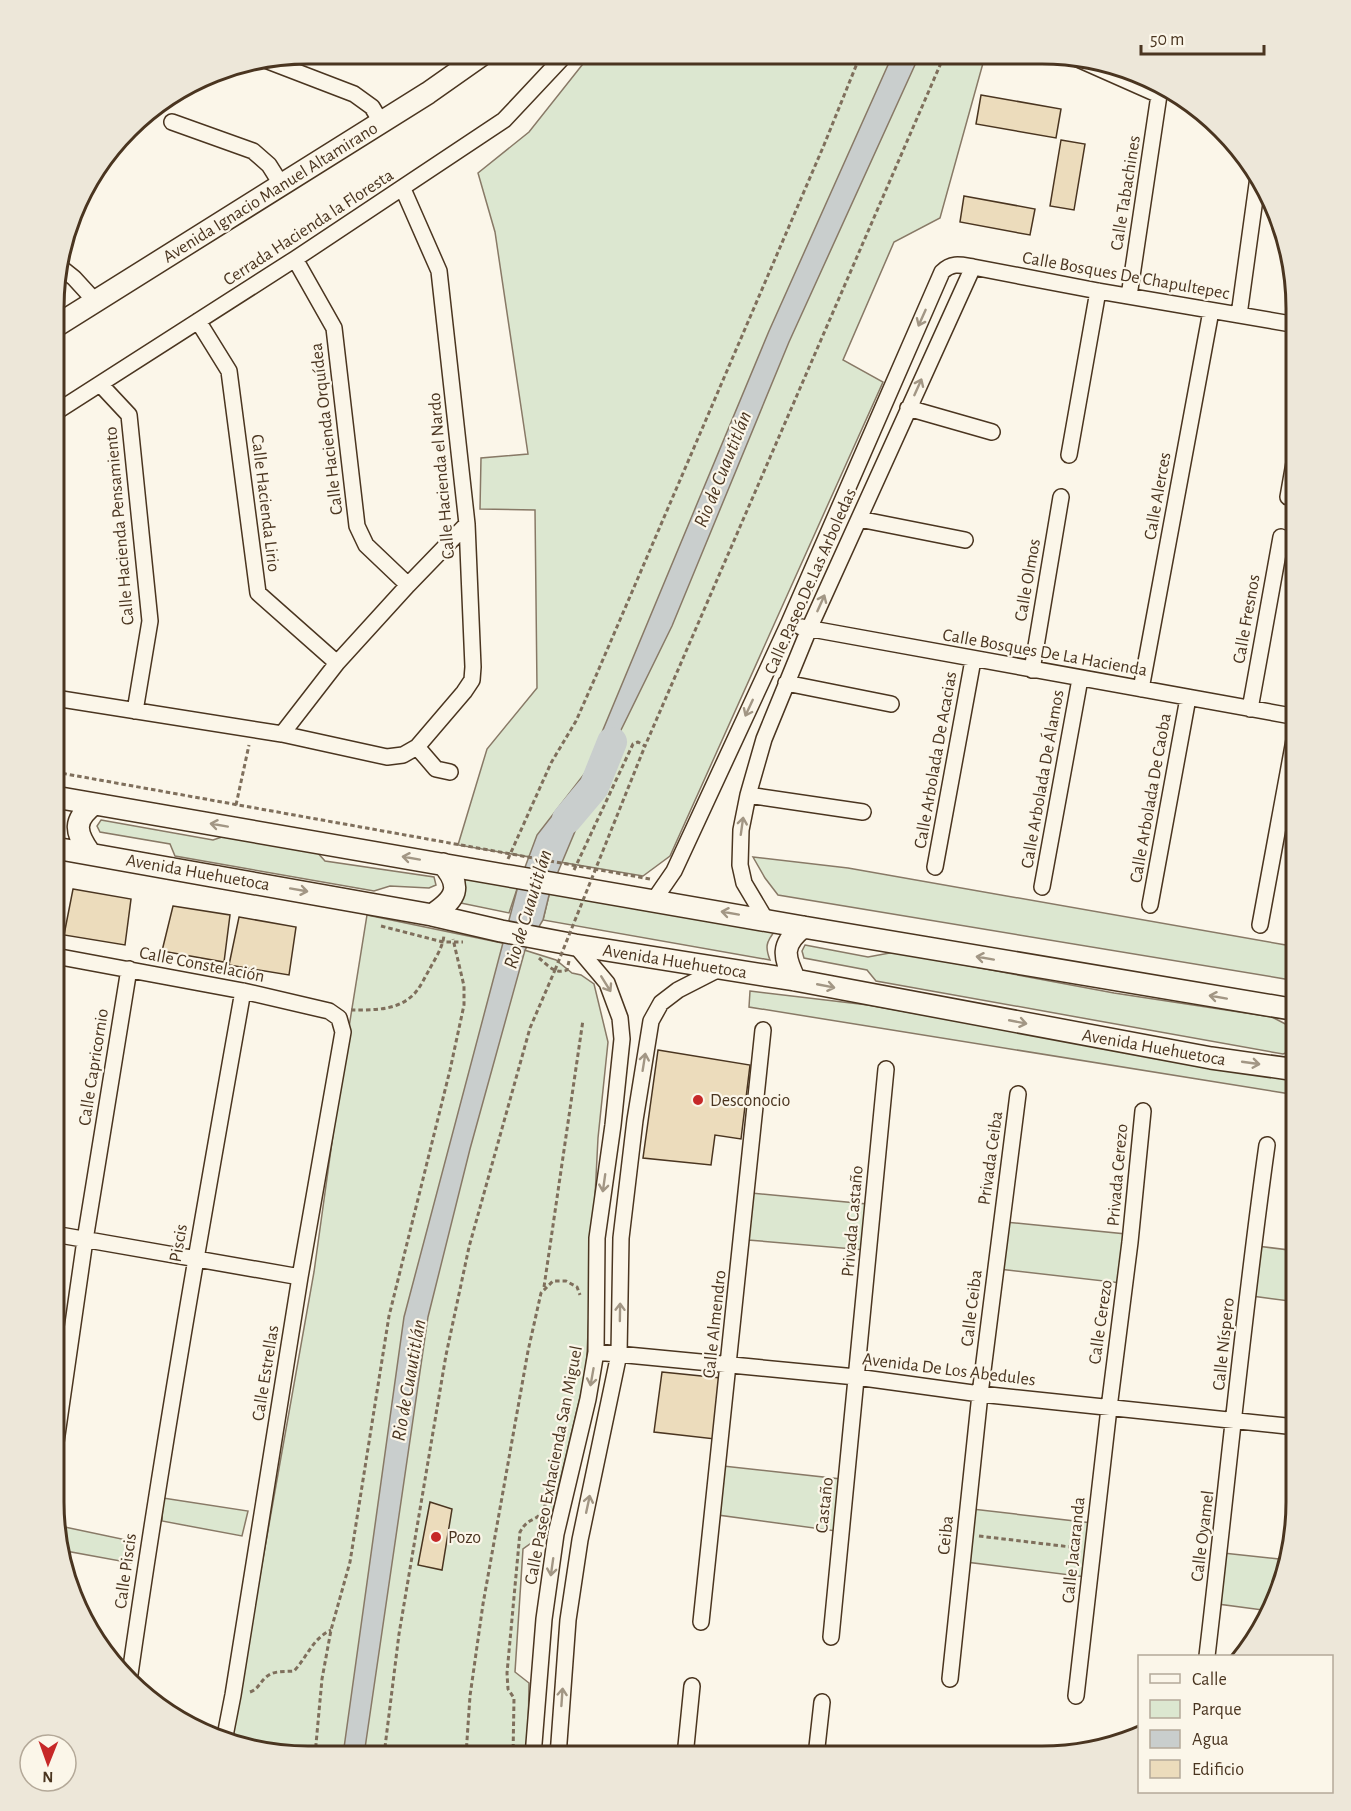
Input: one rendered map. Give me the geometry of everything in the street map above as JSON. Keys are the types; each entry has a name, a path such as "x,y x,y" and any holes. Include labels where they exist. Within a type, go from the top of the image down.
{"main road":[{"name":"Avenida Ignacio Manuel Altamirano","path":"64,321 428,93 468,64"},
{"path":"64,798 443,864 507,868 567,885 659,891 766,920 803,927 1286,1008"},
{"path":"89,852 80,839 78,825 83,812 94,804"},
{"name":"Avenida Huehuetoca","path":"64,849 443,917 501,932 538,947 575,945 795,980 1211,1058 1286,1068"},
{"path":"443,864 453,876 455,892 446,905 443,917"},
{"path":"795,980 787,963 786,948 792,936 803,927"}],"street":[{"name":"Cerrada Hacienda la Floresta","path":"64,407 403,189 504,120 557,64"},
{"path":"282,66 354,94 372,107 381,122"},
{"name":"Calle Tabachines","path":"1115,76 1159,95 1129,296"},
{"path":"172,122 253,152 269,165 281,184"},
{"name":"Calle Hacienda el Nardo","path":"403,189 439,271 467,524 473,667 472,680 464,692 417,747"},
{"path":"1239,315 1256,191"},
{"name":"Calle Hacienda Orquídea","path":"295,259 334,328 357,526 366,545 408,585"},
{"name":"Calle Bosques De Chapultepec","path":"948,266 956,264 1286,324"},
{"name":"Calle Paseo De Las Arboledas","path":"659,891 674,870 788,625 942,272 948,266"},
{"name":"Calle Paseo De Las Arboledas","path":"766,920 744,883 741,866 741,830 764,739 809,629 973,267"},
{"path":"68,273 96,302"},
{"path":"1070,455 1098,291"},
{"name":"Calle Alerces","path":"1141,689 1211,310"},
{"name":"Calle Hacienda Lirio","path":"198,321 229,372 258,594 337,663"},
{"name":"Calle Hacienda Pensamiento","path":"100,384 129,415 150,621 135,711"},
{"path":"908,408 992,432"},
{"name":"Calle Olmos","path":"1032,670 1061,497"},
{"path":"858,519 965,540"},
{"path":"282,734 337,663 467,524"},
{"name":"Calle Fresnos","path":"1250,709 1281,537"},
{"name":"Calle Bosques De La Hacienda","path":"788,625 1286,715"},
{"name":"Calle Arbolada De Acacias","path":"935,867 973,660"},
{"name":"Calle Arbolada De Álamos","path":"1042,887 1080,679"},
{"path":"786,684 891,704"},
{"name":"Calle Arbolada De Caoba","path":"1150,905 1188,698"},
{"path":"64,699 282,734 387,757 403,755 417,747 436,769 450,772"},
{"path":"1260,925 1286,784"},
{"path":"748,795 863,812"},
{"name":"Calle Paseo Exhacienda San Miguel","path":"534,1746 544,1619 556,1534 588,1399 596,1352 597,1238 613,1125 622,1031 620,1018 607,984 575,945"},
{"name":"Calle Constelación","path":"64,958 243,991 334,1014"},
{"name":"Calle Capricornio","path":"64,1386 129,969"},
{"path":"559,1746 570,1609 580,1540 619,1353 621,1238 635,1120 651,1021 661,1003 669,996 719,969"},
{"name":"Piscis","path":"154,1502 243,991"},
{"name":"Calle Estrellas","path":"226,1732 300,1277 343,1032 334,1014"},
{"name":"Calle Almendro","path":"701,1622 763,1030"},
{"name":"Privada Castaño","path":"856,1377 886,1069"},
{"name":"Privada Ceiba","path":"1000,1227 1018,1094"},
{"name":"Privada Cerezo","path":"1130,1242 1143,1111"},
{"name":"Calle Níspero","path":"1235,1420 1249,1272 1267,1145"},
{"name":"Calle Ceiba","path":"980,1394 1000,1227"},
{"path":"64,1236 300,1277"},
{"path":"597,1238 621,1238"},
{"name":"Calle Cerezo","path":"1108,1408 1130,1242"},
{"name":"Avenida De Los Abedules","path":"596,1352 856,1377 980,1394 1286,1426"},
{"name":"Castaño","path":"831,1637 856,1377"},
{"name":"Ceiba","path":"950,1680 980,1394"},
{"name":"Calle Jacaranda","path":"1076,1696 1108,1408"},
{"name":"Calle Oyamel","path":"1207,1655 1235,1420"},
{"name":"Calle Piscis","path":"131,1669 154,1502"},
{"path":"686,1746 692,1686"},
{"path":"817,1746 822,1702"}],"path":[{"path":"507,868 551,764 576,721 595,678 857,64"},
{"path":"385,1746 399,1634 446,1355 467,1258 530,1028 645,746 941,64"},
{"path":"236,805 253,730"},
{"path":"567,885 633,744 638,742 645,746"},
{"path":"64,774 236,805 507,868 522,857 562,863 659,891"},
{"path":"334,1014 399,1005 414,995 443,942 443,917"},
{"path":"316,1746 322,1679 331,1630 350,1563 389,1316 464,1005 464,986 443,917"},
{"path":"538,947 555,970"},
{"path":"467,1746 470,1696 483,1604 528,1351 544,1287 583,1020"},
{"path":"544,1287 554,1281 566,1281 577,1287 580,1294 580,1306"},
{"path":"513,1746 514,1698 508,1689 507,1673 520,1532 526,1522 539,1516 544,1508 555,1463"},
{"path":"965,1534 1093,1549"},
{"path":"233,1695 257,1689 266,1677 275,1672 294,1671 303,1662 319,1636 331,1630"}],"green space":[{"path":"583,64 983,64 940,218 894,242 843,360 883,382 670,856 643,876 458,845 487,749 537,688 535,510 480,509 481,458 528,454 495,232 478,173 529,132"},
{"path":"101,820 213,840 231,834 315,850 325,861 434,877 436,885 429,888 390,886 374,891 175,856 170,844 100,832 97,826"},
{"path":"753,857 848,868 1286,945 1286,979 778,895"},
{"path":"463,875 518,886 509,913 456,902 465,891"},
{"path":"550,891 775,931 767,945 770,960 543,920"},
{"path":"367,915 502,943 556,960 572,973 581,975 594,984 608,1042 598,1138 586,1372 548,1531 523,1549 515,1672 529,1683 527,1746 293,1746 261,1742 232,1734 314,1272 341,1077"},
{"path":"805,945 868,957 895,952 1114,993 1272,1017 1286,1024 1286,1053 876,981 867,970 804,958 802,951"},
{"path":"750,991 868,1005 1192,1063 1286,1077 1286,1093 749,1007"},
{"path":"751,1193 867,1204 865,1250 748,1240"},
{"path":"1005,1222 1126,1234 1121,1283 999,1269"},
{"path":"1257,1246 1286,1250 1286,1301 1252,1296"},
{"path":"723,1466 841,1479 836,1531 718,1515"},
{"path":"163,1498 248,1511 242,1536 162,1521"},
{"path":"972,1509 1092,1523 1086,1577 966,1562"},
{"path":"66,1527 136,1542 131,1563 69,1552"},
{"path":"1223,1553 1280,1559 1274,1581 1261,1610 1218,1604"}],"water":[{"path":"888,64 915,64 789,342 672,626 597,779 550,891 543,920 525,950 470,1149 428,1317 365,1746 344,1746 404,1317 518,886 537,835 585,773 769,331"}],"building":[{"path":"981,95 1061,109 1056,138 976,124"},
{"path":"1061,140 1085,144 1074,210 1050,206"},
{"path":"964,196 1035,209 1030,235 960,222"},
{"path":"73,889 131,899 125,945 64,935"},
{"path":"173,906 230,915 224,962 162,951"},
{"path":"239,917 296,927 289,975 229,965"},
{"name":"Desconocio","path":"658,1050 750,1065 741,1139 715,1135 711,1165 643,1158"},
{"path":"662,1372 721,1378 715,1439 654,1432"},
{"name":"Pozo","path":"430,1502 452,1509 442,1570 418,1565"}],"waterway":[{"name":"Rio de Cuautitlán","path":"567,819 594,787 612,742"}],"place":[{"name":"Desconocio","path":"698,1100"},
{"name":"Pozo","path":"436,1537"}]}
